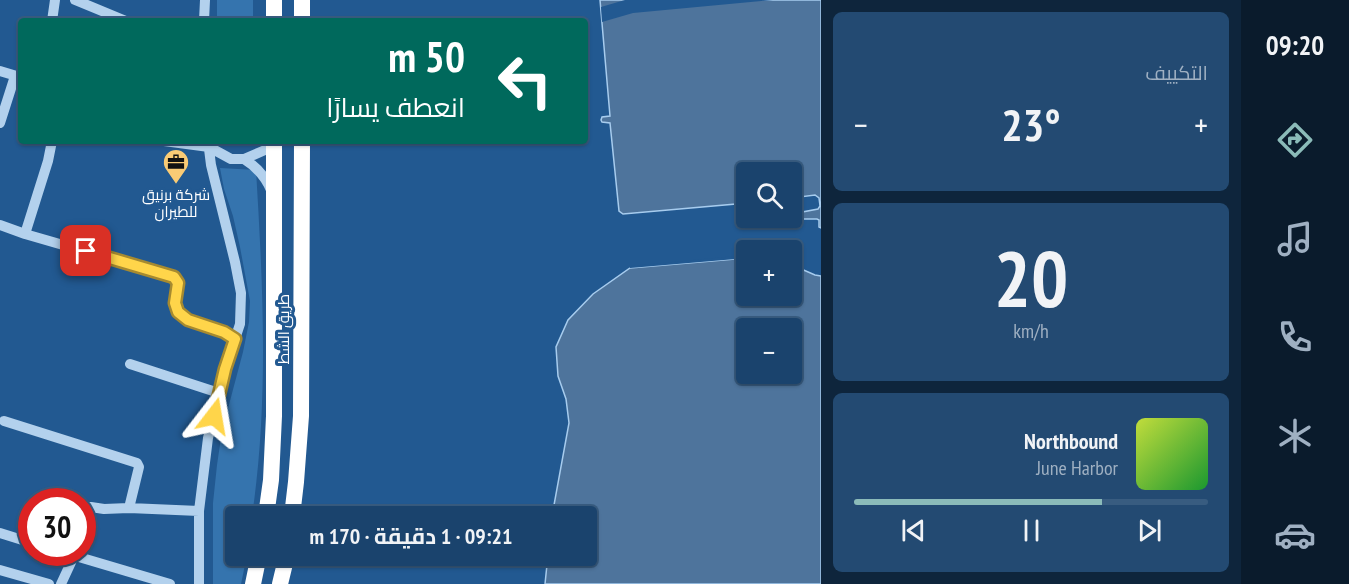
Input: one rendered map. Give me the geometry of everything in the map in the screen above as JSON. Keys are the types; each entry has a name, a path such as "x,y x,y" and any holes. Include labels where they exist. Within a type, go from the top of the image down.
{"highway":[{"path":"274,0 274,18"},
{"path":"302,0 302,18"},
{"name":"طريق الشط","path":"267,506 274,416 274,144"},
{"name":"طريق الشط","path":"293,506 301,416 302,144"},
{"path":"253,584 257,566"},
{"path":"280,584 284,566"}],"street":[{"path":"52,18 55,0"},
{"path":"75,0 119,18"},
{"path":"204,18 205,0"},
{"path":"0,71 18,77 0,123"},
{"path":"25,234 51,144"},
{"path":"208,144 231,159"},
{"path":"199,584 199,511 208,438 225,369 240,324 241,293 208,144"},
{"path":"212,170 231,159 244,159 265,150 272,144"},
{"path":"244,159 260,171 274,197"},
{"path":"0,227 174,277 178,283 175,303 178,312 188,320 224,332 235,339"},
{"path":"130,364 219,393"},
{"path":"4,422 137,463 139,467 129,508"},
{"path":"96,507 199,511"},
{"path":"0,533 18,539"},
{"path":"96,561 170,584"},
{"path":"61,584 69,566"},
{"path":"0,570 49,584"}],"shaded area":[{"path":"217,0 253,0 253,18 217,18"},
{"path":"600,0 821,0 821,228 817,219 802,219 802,212 818,209 820,206 819,198 815,195 802,197 802,162 736,162 736,204 623,214 619,211 610,123 601,120 602,117 610,116"},
{"path":"220,168 256,170 263,343 261,430 253,506 225,506 225,566 245,566 241,584 213,584 213,503 217,465 222,431 243,352 249,322 250,301 233,216"},
{"path":"736,259 736,306 802,306 802,269 821,276 821,584 545,584 547,566 597,566 597,506 554,506 569,423 566,399 558,376 556,347 568,320 593,294 630,268"}],"pier":[{"path":"625,0 773,0 633,13 602,22 601,7"},
{"path":"736,256 736,259 630,268 629,266"}],"place":[{"name":"شركة برنيق للطيران","path":"176,185"}],"route":[{"path":"86,251 174,277 178,283 175,303 178,312 188,320 224,332 235,339 214,416"}]}
